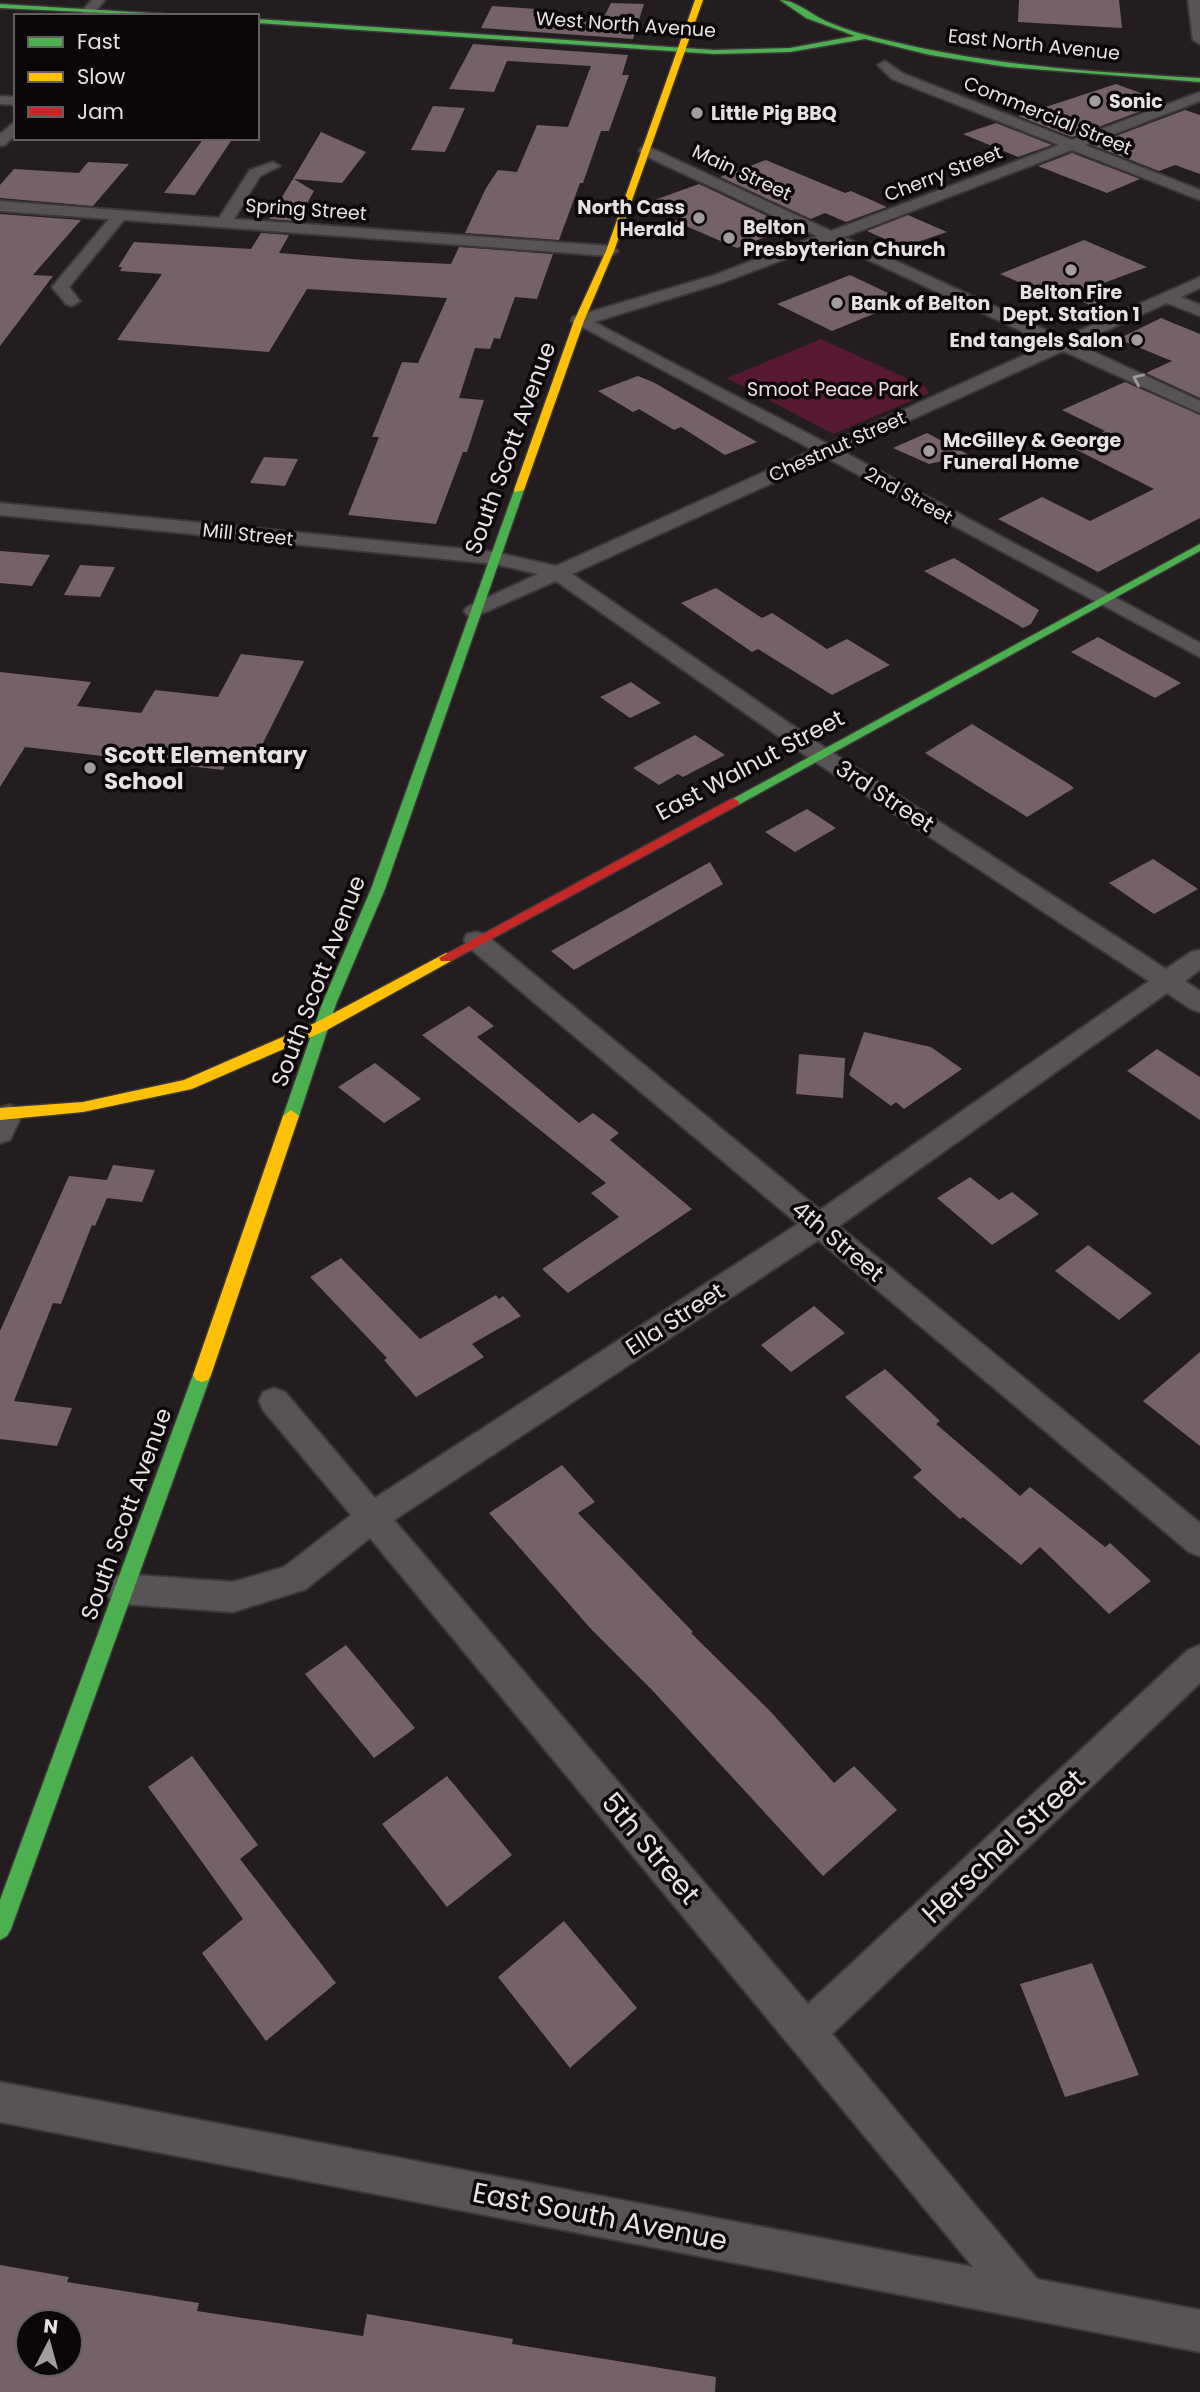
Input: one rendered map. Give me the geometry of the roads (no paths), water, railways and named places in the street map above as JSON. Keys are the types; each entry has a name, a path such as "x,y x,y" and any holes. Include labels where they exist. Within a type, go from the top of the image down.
{"street":[{"name":"South Scott Avenue","path":"0,1929 220,1324 322,1026 379,889 474,611 579,321 610,251 699,0"},
{"name":"East North Avenue","path":"784,0 836,31 917,51 983,63 1052,71 1200,80"},
{"path":"1194,0 1200,40"},
{"path":"0,6 93,6 151,14"},
{"name":"West North Avenue","path":"259,21 714,52 779,51 865,37"},
{"name":"Commercial Street","path":"885,65 898,76 1200,195"},
{"name":"Cherry Street","path":"579,321 718,279 1200,96"},
{"path":"0,142 14,127"},
{"name":"Main Street","path":"646,151 1200,408"},
{"path":"223,223 255,173 273,166"},
{"name":"Spring Street","path":"0,206 610,251"},
{"path":"72,300 60,287 120,215"},
{"name":"Chestnut Street","path":"474,611 1200,282"},
{"path":"1167,297 1200,311"},
{"name":"2nd Street","path":"579,321 1200,651"},
{"name":"Mill Street","path":"0,509 495,558"},
{"name":"East Walnut Street","path":"3,1121 187,1085 322,1026 1200,547"},
{"name":"3rd Street","path":"495,558 558,573 819,754 1200,1003"},
{"name":"4th Street","path":"476,940 1200,1542"},
{"name":"Ella Street","path":"122,1589 233,1597 294,1579 373,1517 818,1224 1200,958"},
{"name":"5th Street","path":"274,1401 806,2032 1025,2297"},
{"name":"Herschel Street","path":"806,2032 1200,1661"},
{"name":"East South Avenue","path":"0,2102 1200,2331"}],"place":[{"name":"Sonic","path":"1095,101"},
{"name":"Little Pig BBQ","path":"697,113"},
{"name":"North Cass Herald","path":"699,218"},
{"name":"Belton Presbyterian Church","path":"729,238"},
{"name":"Belton Fire Dept. Station 1","path":"1071,270"},
{"name":"Bank of Belton","path":"837,303"},
{"name":"End tangels Salon","path":"1137,340"},
{"name":"McGilley & George Funeral Home","path":"929,451"},
{"name":"Scott Elementary School","path":"90,768"}],"park label":[{"name":"Smoot Peace Park","path":"833,389"}]}
